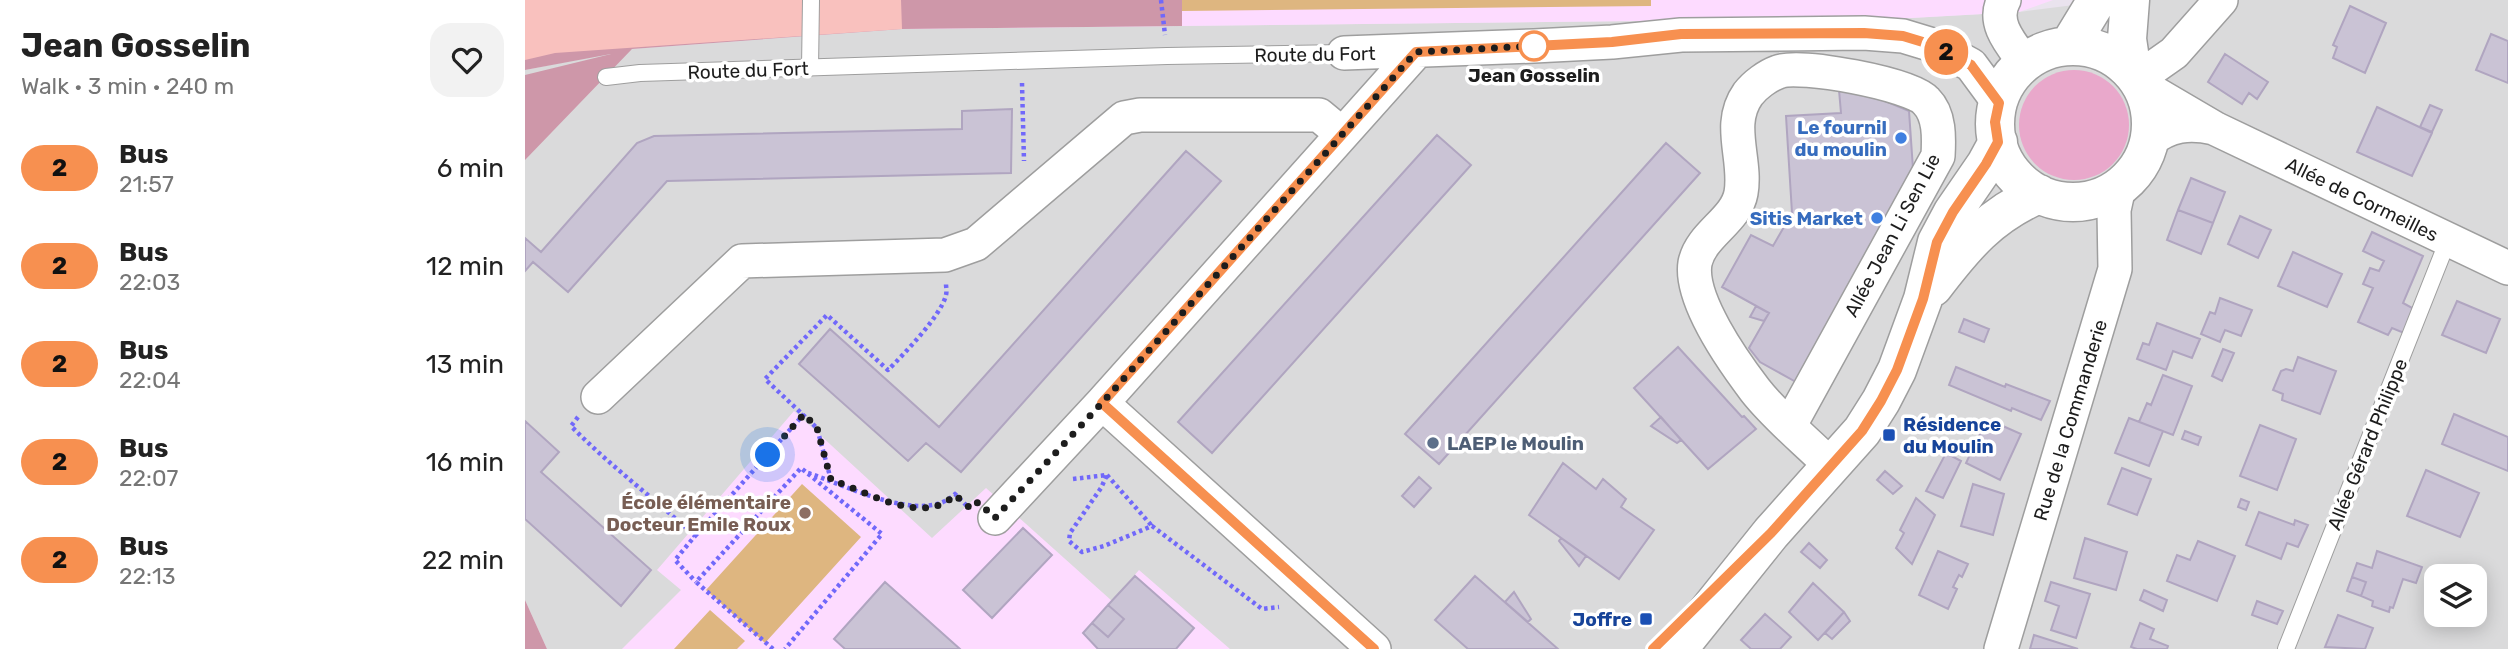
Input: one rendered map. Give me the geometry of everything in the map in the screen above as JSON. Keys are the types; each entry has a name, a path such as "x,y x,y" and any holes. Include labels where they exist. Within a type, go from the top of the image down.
{"street":[{"path":"2004,0 2000,8 2002,30 2025,63"},
{"path":"2069,46 2097,0"},
{"path":"2130,0 2127,39 2136,79 2148,103 2151,122 2150,141 2133,174 2105,196 2071,202 2039,194 2027,187 2008,167 1998,142 1995,122 1999,103 2013,75 2025,63 2053,49 2087,47 2119,61 2136,79"},
{"path":"2136,79 2173,53 2221,0"},
{"name":"Route du Fort","path":"1344,53 1612,42 1681,34 1864,33 1903,36 1936,46 1971,65 1999,103"},
{"path":"995,518 1102,403 1416,52"},
{"name":"Allée Jean Li Sen Lie","path":"1790,425 1938,156 1939,138 1937,122 1927,101 1910,90 1815,70 1796,69 1779,71 1763,80 1749,94 1739,113 1737,128 1741,195 1726,219 1700,248 1694,272 1696,287 1705,307 1756,391 1790,425 1830,465"},
{"name":"Allée de Cormeilles","path":"2136,79 2216,129 2508,268"},
{"path":"598,397 742,261 945,255 975,244 1123,118 1140,115 1319,115 1342,134"},
{"name":"Allée de Cormeilles","path":"2150,141 2160,132 2175,126 2200,124 2216,129"},
{"path":"1678,649 1771,533 1862,431 1881,401 1897,370 1923,299 1937,242 1998,142"},
{"name":"Rue de la Commanderie","path":"2001,649 2115,269 2114,210 2119,187"},
{"path":"1923,299 1974,236 1997,216 2039,194"},
{"path":"1102,403 1374,649"},
{"path":"1653,649 1771,533"}],"lane":[{"path":"810,68 811,0"},
{"name":"Route du Fort","path":"606,76 1167,56 1344,53"},
{"name":"Allée Gérard Philippe","path":"2286,649 2448,240"}],"path":[{"path":"1161,0 1167,56"},
{"path":"1021,61 1023,127"},
{"path":"831,480 817,428 765,379 827,315 888,370 911,347 946,295 945,255"},
{"path":"598,397 571,426 603,459 660,503 695,537"},
{"path":"773,649 675,560 804,414"},
{"path":"697,582 801,468 911,507 933,507 949,501 955,495 971,509 978,502 995,518"},
{"path":"785,649 882,534 804,471"},
{"path":"1069,480 1107,475"},
{"path":"1107,475 1152,526 1262,609 1286,607"},
{"path":"1107,475 1070,533 1069,541 1082,552 1152,526"}],"shaded area":[{"path":"525,0 1182,0 1182,26 902,29 632,49 525,160 525,75 611,54 525,70"},
{"path":"525,0 901,0 902,29 555,53 525,60"},
{"path":"901,0 2053,0 2019,12 1911,18 902,29"},
{"path":"1182,0 1651,0 1651,6 1182,11"},
{"path":"2114,0 2508,0 2508,649 547,649 525,600 525,70 632,49 902,29 1911,18 2019,12"},
{"path":"2074,70 2095,74 2113,86 2125,104 2129,125 2125,146 2113,164 2095,176 2074,180 2053,176 2035,164 2023,146 2019,125 2023,104 2035,86 2053,74"},
{"name":"École élémentaire Docteur Emile Roux","path":"794,411 932,538 986,488 1112,601 1139,570 1230,649 622,649 681,590 657,570"},
{"path":"802,484 861,537 765,643 706,590"},
{"path":"525,600 547,649 525,649"},
{"path":"710,610 745,641 737,649 674,649"}],"building":[{"path":"2350,6 2386,23 2365,73 2333,58 2337,47 2333,45"},
{"path":"2491,34 2508,41 2508,83 2476,70"},
{"path":"2225,54 2268,82 2257,99 2249,93 2242,104 2208,82"},
{"path":"1839,90 1878,98 1909,111 1913,169 1796,382 1760,362 1749,348 1769,313 1722,287 1751,235 1773,246 1792,213 1786,116 1841,113"},
{"path":"2430,105 2442,110 2432,132 2420,127"},
{"path":"2377,107 2432,133 2412,176 2357,152"},
{"path":"1012,109 1011,173 667,181 568,292 533,262 525,271 525,238 541,252 637,143 654,136 962,129 962,111"},
{"path":"1437,135 1471,165 1212,453 1178,422"},
{"path":"1666,143 1700,173 1439,464 1405,434"},
{"path":"1186,151 1221,181 961,472 926,443 908,461 799,364 830,329 939,427"},
{"path":"2191,178 2225,192 2213,223 2178,210"},
{"path":"2178,210 2213,223 2201,254 2167,240"},
{"path":"2240,216 2271,230 2258,258 2228,244"},
{"path":"2372,232 2423,256 2403,303 2414,309 2404,333 2392,328 2388,335 2358,322 2373,288 2363,284 2370,268 2379,271 2384,261 2363,251"},
{"path":"2293,252 2342,274 2327,307 2278,286"},
{"path":"2220,298 2252,310 2241,336 2225,330 2220,342 2201,334 2210,312 2215,314"},
{"path":"2457,301 2500,319 2486,353 2442,335"},
{"path":"1756,306 1769,313 1764,321 1750,317"},
{"path":"1964,319 1989,329 1984,342 1959,332"},
{"path":"2157,323 2200,339 2192,358 2173,351 2166,370 2137,359 2143,343 2149,345"},
{"path":"1678,347 1756,429 1708,469 1634,388"},
{"path":"2223,349 2234,353 2222,381 2212,376"},
{"path":"2298,357 2336,371 2320,414 2282,400 2283,394 2273,390 2281,371 2293,371"},
{"path":"1956,367 2005,387 2006,384 2050,401 2041,420 2012,408 2011,411 1949,385"},
{"path":"2163,375 2192,386 2173,435 2139,422 2147,403 2151,405"},
{"path":"2454,414 2508,437 2508,471 2442,444"},
{"path":"1661,417 1681,440 1677,443 1651,426"},
{"path":"2129,418 2163,431 2149,466 2115,453"},
{"path":"1987,419 2021,434 2000,480 1966,463"},
{"path":"525,421 559,452 541,472 651,570 621,606 525,519"},
{"path":"2260,425 2296,439 2277,490 2240,476"},
{"path":"2185,431 2201,437 2198,445 2182,439"},
{"path":"1946,453 1961,461 1943,498 1926,491"},
{"path":"1563,463 1596,489 1603,479 1626,499 1621,507 1654,530 1619,579 1529,515"},
{"path":"2122,468 2151,479 2137,515 2108,504"},
{"path":"2426,470 2479,493 2460,537 2407,516"},
{"path":"1885,471 1902,486 1893,494 1877,480"},
{"path":"1419,477 1431,488 1414,507 1402,496"},
{"path":"1973,484 2004,494 1993,535 1961,526"},
{"path":"1916,498 1935,515 1912,564 1896,548 1904,533 1900,530"},
{"path":"2241,499 2249,502 2246,510 2238,507"},
{"path":"2259,512 2294,525 2295,520 2308,525 2298,547 2287,543 2281,559 2246,545"},
{"path":"1023,528 1052,555 992,618 963,590"},
{"path":"1561,538 1586,556 1579,566 1559,541"},
{"path":"2085,538 2127,552 2116,590 2074,578"},
{"path":"2198,541 2235,556 2217,601 2167,581 2177,555 2190,560"},
{"path":"1809,543 1827,560 1820,568 1801,552"},
{"path":"1938,551 1968,564 1953,587 1957,589 1948,609 1919,595"},
{"path":"2377,551 2422,567 2416,583 2403,579 2393,608 2390,607 2389,612 2372,606 2373,601 2361,596 2366,582 2352,577 2357,563 2372,568"},
{"path":"1135,576 1194,628 1176,649 1098,649 1083,633 1092,623 1108,637 1124,619 1108,605"},
{"path":"1475,576 1558,649 1468,649 1435,620"},
{"path":"2352,577 2366,582 2361,596 2347,591"},
{"path":"885,582 960,649 845,649 834,639"},
{"path":"2051,582 2090,594 2076,638 2051,630 2059,606 2045,601"},
{"path":"1813,583 1844,612 1818,640 1789,612"},
{"path":"2144,590 2167,600 2163,611 2140,600"},
{"path":"1514,592 1531,619 1528,622 1505,602"},
{"path":"2257,601 2283,611 2277,624 2252,615"},
{"path":"1108,605 1124,619 1108,637 1092,623"},
{"path":"1844,612 1850,621 1832,639 1825,633"},
{"path":"1765,614 1791,637 1780,649 1751,649 1741,640"},
{"path":"2338,615 2373,628 2365,649 2325,647"},
{"path":"2140,623 2154,629 2150,639 2168,646 2167,649 2131,647"},
{"path":"2034,635 2078,649 2030,649"}],"bus line":[{"name":"2","path":"1374,649 1102,403 1416,52 1612,42 1681,34 1864,33 1903,36 1936,46 1971,65 1989,86 1999,103 1995,122 1998,142 1937,242 1923,299 1897,370 1862,431 1771,533 1653,649"}],"place":[{"name":"Jean Gosselin","path":"1534,46"},
{"name":"Le fournil du moulin","path":"1901,138"},
{"name":"Sitis Market","path":"1877,218"},
{"name":"Résidence du Moulin","path":"1889,435"},
{"name":"LAEP le Moulin","path":"1433,443"},
{"name":"École élémentaire Docteur Emile Roux","path":"805,513"},
{"name":"Joffre","path":"1646,619"}],"route":[{"path":"768,455 804,414 817,428 831,480 911,507 933,507 949,501 955,495 971,509 978,502 995,518 1102,403 1416,52 1534,46"}]}
